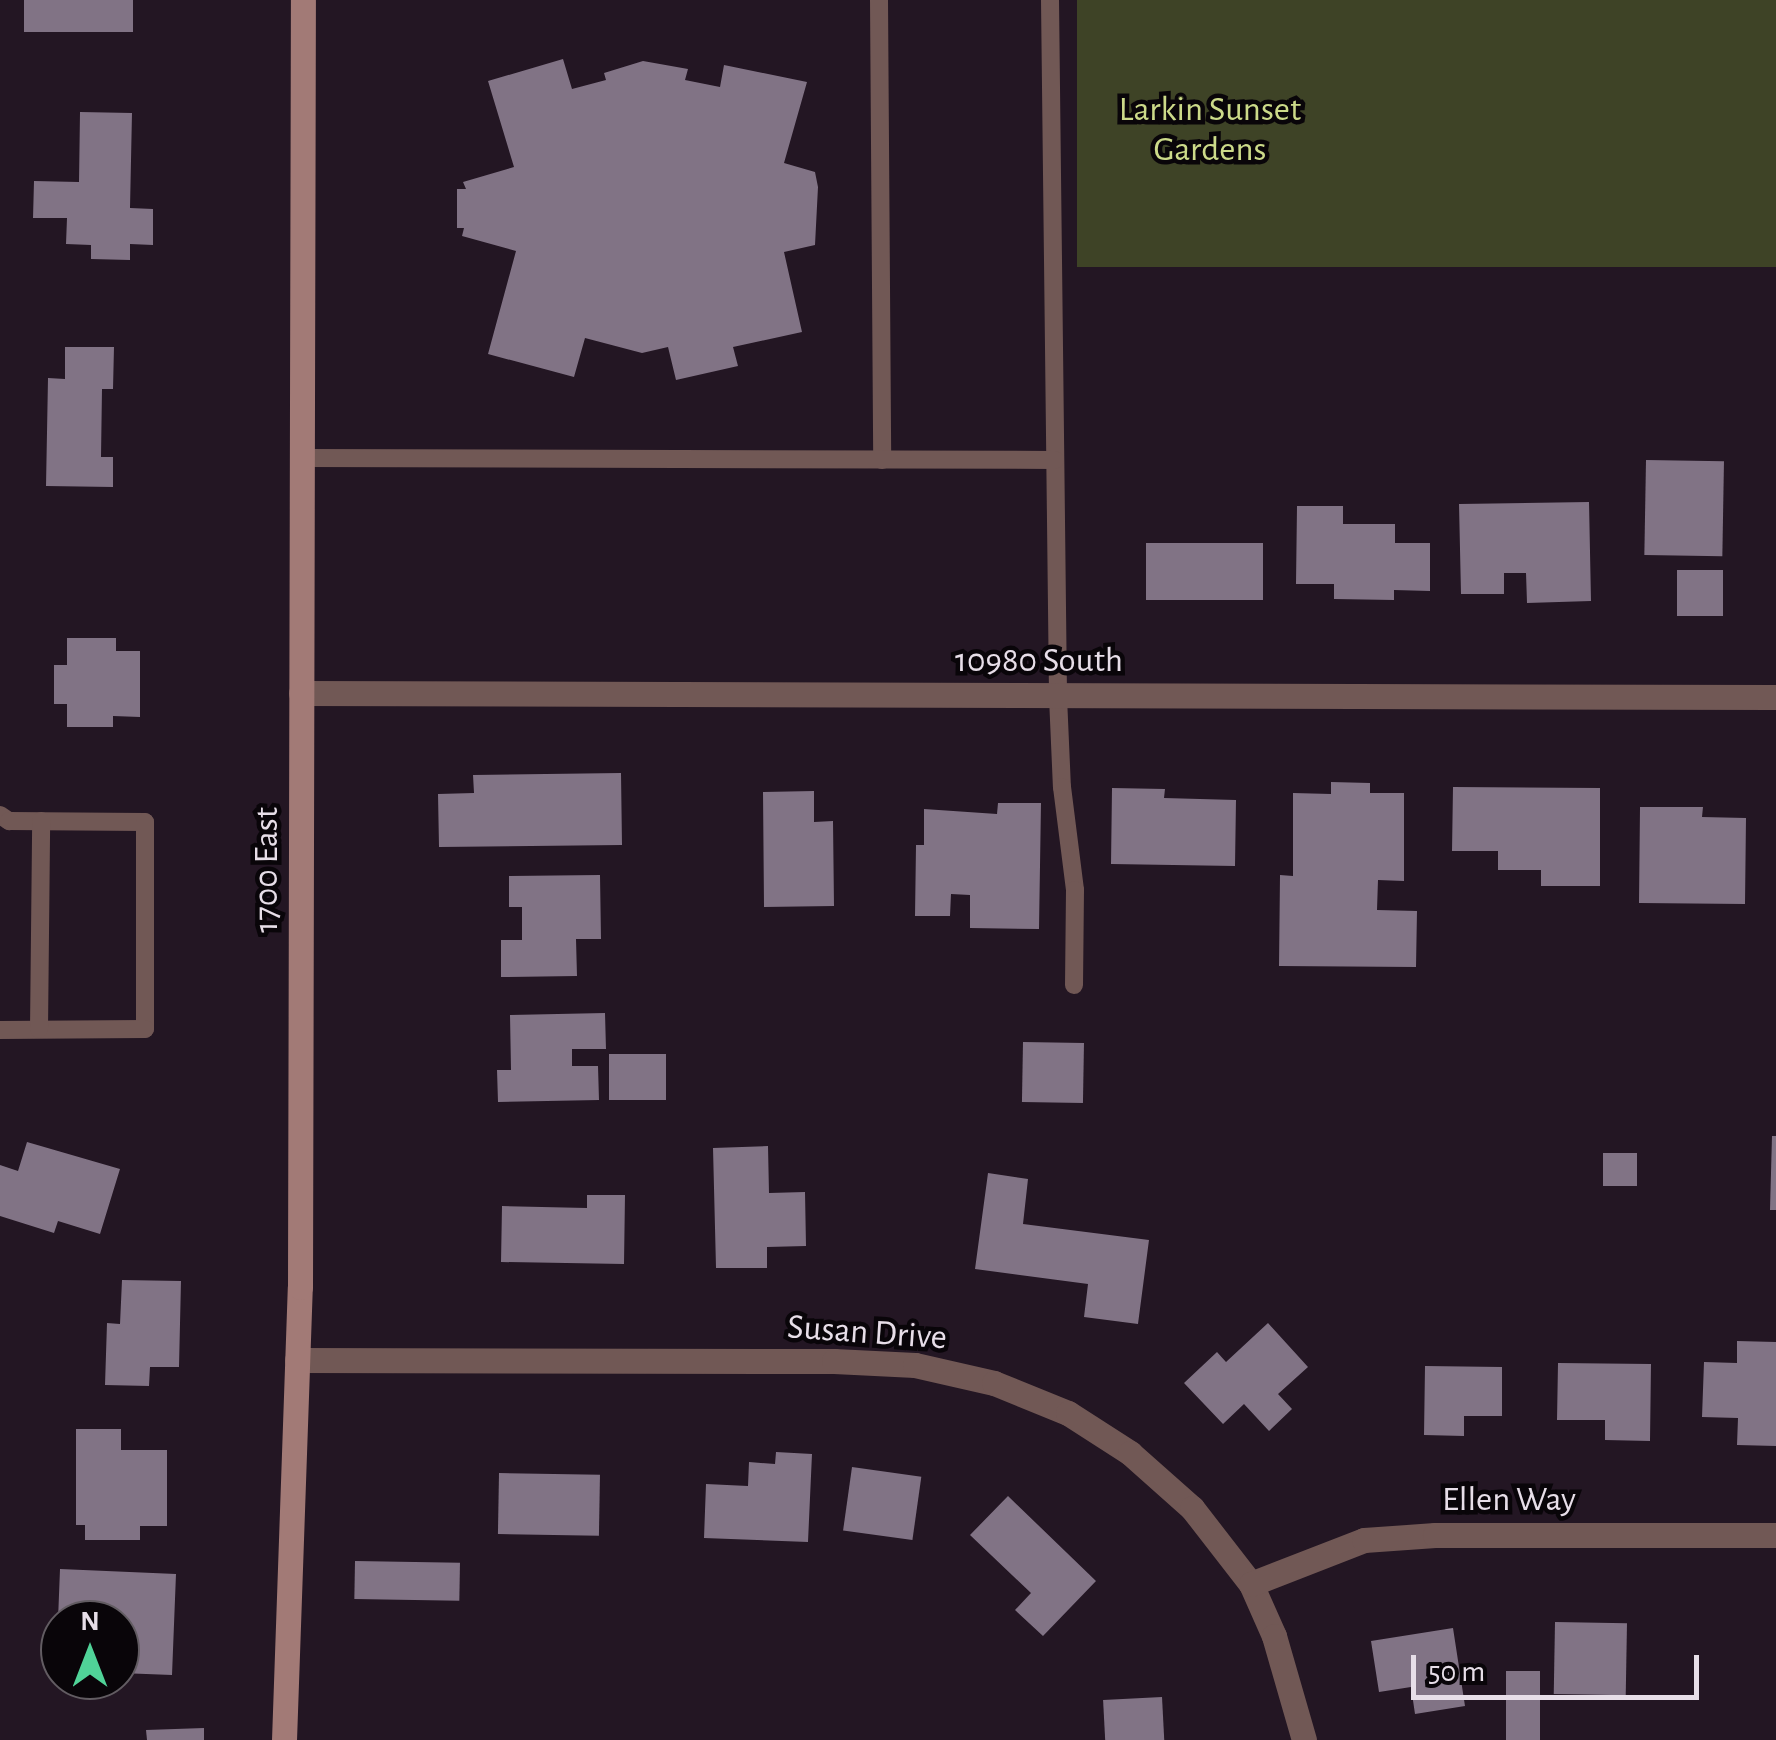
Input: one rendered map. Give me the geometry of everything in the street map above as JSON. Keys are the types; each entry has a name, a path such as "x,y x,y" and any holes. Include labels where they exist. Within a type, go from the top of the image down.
{"main road":[{"name":"1700 East","path":"284,1740 297,1360 304,0"}],"street":[{"name":"10980 South","path":"301,693 1776,697"},
{"name":"Susan Drive","path":"297,1360 834,1361 915,1365 994,1382 1068,1413 1130,1453 1192,1508 1250,1584 1274,1636 1304,1740"},
{"name":"Ellen Way","path":"1250,1584 1364,1540 1435,1534 1776,1535"}],"lane":[{"path":"879,0 882,460"},
{"path":"1050,0 1058,697 1062,787 1075,890 1074,985"},
{"path":"302,458 1055,460"},
{"path":"0,815 9,820 145,822 145,1029 0,1030"},
{"path":"40,1030 41,821"}],"green space":[{"name":"Larkin Sunset Gardens","path":"1077,0 1776,0 1776,267 1077,267"}],"building":[{"path":"24,0 133,0 133,32 24,32"},
{"path":"563,59 572,89 606,80 604,73 643,61 688,69 685,80 720,87 724,65 807,82 784,163 815,172 818,187 815,245 784,252 802,332 733,347 738,366 676,380 668,347 642,353 585,338 574,377 488,354 516,251 462,236 464,228 457,228 457,189 466,189 463,182 514,167 488,81"},
{"path":"80,112 132,113 130,208 153,209 153,245 130,244 130,260 91,259 91,245 66,244 67,218 33,218 34,181 79,182"},
{"path":"65,347 114,347 113,389 102,389 101,457 113,457 113,487 46,486 48,378 65,379"},
{"path":"1646,460 1724,461 1722,556 1644,555"},
{"path":"1589,502 1591,601 1527,603 1526,573 1504,573 1504,594 1461,594 1459,504"},
{"path":"1297,506 1343,506 1343,524 1395,524 1395,543 1430,543 1430,591 1394,590 1394,600 1334,599 1334,584 1296,584"},
{"path":"1146,543 1263,543 1263,600 1146,600"},
{"path":"1677,570 1723,570 1723,616 1677,616"},
{"path":"67,638 116,638 116,651 140,651 140,717 113,716 113,727 67,727 67,704 54,704 54,665 67,665"},
{"path":"621,773 622,845 439,847 438,794 474,793 473,775"},
{"path":"1331,782 1370,783 1370,793 1404,793 1404,881 1378,880 1377,910 1417,911 1416,967 1279,966 1280,875 1293,876 1293,793 1331,794"},
{"path":"1453,787 1600,788 1600,886 1541,886 1541,870 1498,870 1498,851 1452,851"},
{"path":"1112,788 1165,789 1164,798 1236,800 1235,866 1111,864"},
{"path":"814,791 814,822 833,821 834,906 764,907 763,792"},
{"path":"998,803 1041,803 1039,929 970,928 970,895 951,894 950,916 915,916 916,845 924,845 924,809 997,814"},
{"path":"1640,807 1703,807 1702,817 1746,818 1745,904 1639,903"},
{"path":"600,875 601,939 576,939 577,976 501,977 501,940 522,940 522,907 509,907 509,876"},
{"path":"605,1013 606,1049 572,1049 572,1066 598,1066 599,1100 498,1102 497,1070 511,1070 510,1015"},
{"path":"1023,1042 1084,1043 1083,1103 1022,1102"},
{"path":"609,1054 666,1054 666,1100 609,1100"},
{"path":"1772,1136 1776,1136 1776,1210 1770,1210"},
{"path":"27,1142 120,1169 100,1234 58,1221 54,1233 0,1216 0,1165 18,1171"},
{"path":"768,1146 769,1193 805,1192 806,1246 767,1247 767,1268 716,1268 713,1148"},
{"path":"1603,1153 1637,1153 1637,1186 1603,1186"},
{"path":"988,1173 1028,1179 1023,1224 1149,1240 1138,1324 1084,1317 1088,1284 975,1269"},
{"path":"587,1195 625,1195 624,1264 501,1262 502,1206 587,1208"},
{"path":"122,1280 181,1281 179,1367 150,1367 149,1386 105,1385 107,1323 120,1324"},
{"path":"1268,1323 1308,1367 1278,1394 1292,1409 1269,1431 1244,1404 1223,1424 1184,1383 1217,1352 1226,1362"},
{"path":"1737,1341 1776,1342 1776,1446 1737,1445 1738,1418 1702,1417 1704,1362 1737,1363"},
{"path":"1558,1363 1651,1364 1650,1441 1605,1440 1605,1420 1557,1420"},
{"path":"1425,1366 1502,1367 1502,1416 1464,1416 1464,1436 1424,1435"},
{"path":"76,1429 121,1429 121,1450 167,1450 167,1526 140,1526 140,1540 85,1540 85,1525 76,1525"},
{"path":"776,1452 812,1454 808,1542 704,1538 706,1484 748,1486 749,1462 775,1464"},
{"path":"852,1467 921,1477 912,1540 843,1530"},
{"path":"499,1473 600,1475 599,1536 498,1534"},
{"path":"1008,1496 1096,1581 1043,1636 1015,1610 1031,1593 970,1535"},
{"path":"355,1561 460,1563 459,1601 354,1599"},
{"path":"60,1569 176,1574 172,1675 140,1674 140,1600 59,1600"},
{"path":"1555,1622 1627,1623 1626,1695 1554,1694"},
{"path":"1453,1628 1465,1706 1415,1714 1411,1687 1379,1692 1371,1641"},
{"path":"1506,1671 1540,1671 1540,1740 1506,1740"},
{"path":"1162,1697 1164,1740 1105,1740 1103,1700"},
{"path":"204,1728 204,1740 147,1740 146,1730"}]}
